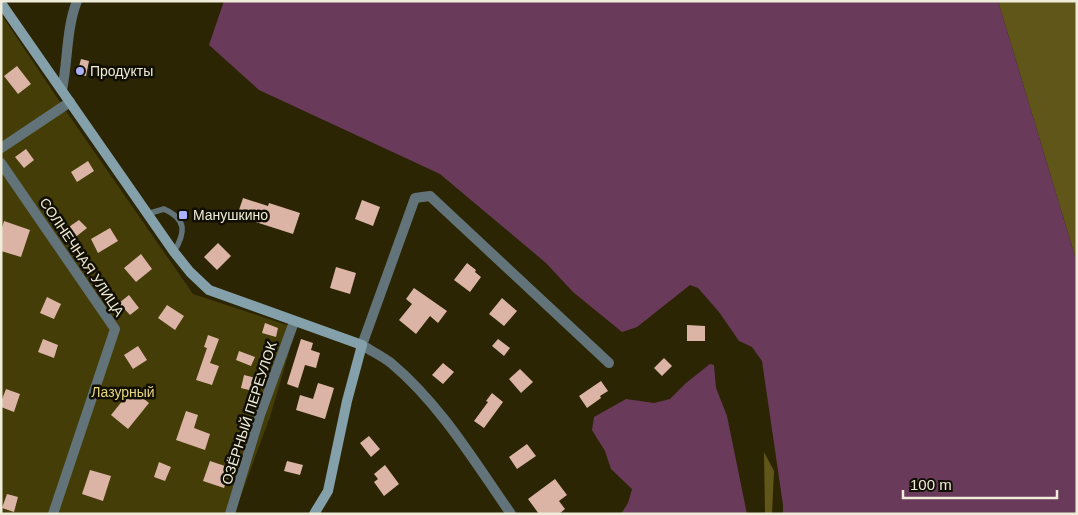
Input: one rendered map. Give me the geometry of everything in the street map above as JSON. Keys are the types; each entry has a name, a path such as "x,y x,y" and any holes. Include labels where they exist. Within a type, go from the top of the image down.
{"street":[{"path":"62,90 67,67 72,15 77,1"},
{"path":"1,3 147,214 190,272 209,290 294,322 362,344 389,362 413,383 441,414 511,514"},
{"path":"1,148 70,102"},
{"name":"СОЛНЕЧНАЯ УЛИЦА","path":"1,163 115,330 53,514"},
{"path":"314,514 328,491 347,401 362,344 415,198 430,196 609,364"},
{"name":"ОЗЁРНЫЙ ПЕРЕУЛОК","path":"230,514 260,415 294,322"}],"lane":[{"path":"147,214 164,209 173,213 182,225 183,236 174,252"}],"green space":[{"name":"Лазурный","path":"1,14 193,294 296,328 270,417 234,514 1,514"}],"shaded area":[{"path":"224,1 998,1 1077,263 1077,514 783,514 762,361 752,347 739,341 719,312 698,288 690,285 637,327 622,332 573,292 546,263 440,174 259,90 209,45"},
{"path":"998,1 1077,1 1077,263"},
{"path":"710,364 714,365 716,388 727,416 747,514 621,514 628,503 632,489 611,469 605,451 592,430 594,417 626,399 654,403 670,399 686,383"},
{"path":"764,452 774,471 772,514 765,514"}],"building":[{"path":"81,59 89,61 86,76 77,74"},
{"path":"17,66 31,84 18,94 4,76"},
{"path":"26,149 34,160 24,168 15,157"},
{"path":"88,161 94,171 77,182 71,172"},
{"path":"243,198 268,206 269,203 300,213 293,234 237,216"},
{"path":"362,200 380,207 373,226 355,219"},
{"path":"79,220 87,228 68,243 60,233"},
{"path":"4,221 30,230 21,257 1,251 1,231"},
{"path":"110,228 118,241 98,253 91,239"},
{"path":"218,243 231,256 217,270 204,257"},
{"path":"141,254 152,269 136,282 124,268"},
{"path":"467,263 481,277 470,292 454,280"},
{"path":"336,267 356,273 350,294 330,288"},
{"path":"414,288 447,311 438,323 430,316 416,334 399,320 412,304 406,299"},
{"path":"129,295 139,308 130,315 119,303"},
{"path":"47,297 61,304 54,319 40,313"},
{"path":"502,298 517,311 504,326 489,314"},
{"path":"167,305 184,316 175,330 158,318"},
{"path":"265,323 278,328 276,337 262,333"},
{"path":"687,325 705,326 705,341 687,341"},
{"path":"208,335 219,339 210,363 219,366 212,385 196,380 207,348 204,347"},
{"path":"43,339 58,345 54,358 38,352"},
{"path":"301,339 313,343 311,350 320,353 316,368 305,365 298,388 287,384"},
{"path":"498,339 510,348 504,356 492,346"},
{"path":"138,346 147,360 133,369 124,355"},
{"path":"239,351 255,357 251,366 236,360"},
{"path":"664,358 672,366 662,376 654,368"},
{"path":"443,363 454,372 443,384 432,375"},
{"path":"520,369 533,382 521,393 509,379"},
{"path":"244,375 260,379 257,392 241,388"},
{"path":"601,381 608,391 587,408 579,396"},
{"path":"318,383 334,388 325,419 296,410 300,395 313,399"},
{"path":"6,389 20,394 14,412 1,407"},
{"path":"132,389 149,403 128,429 111,415"},
{"path":"492,393 503,402 484,428 474,421 488,402 486,401"},
{"path":"186,411 198,415 194,428 210,434 205,450 176,440"},
{"path":"369,436 380,449 371,457 360,443"},
{"path":"527,444 536,456 517,469 509,457"},
{"path":"210,461 231,468 224,488 203,481"},
{"path":"287,461 303,465 300,475 284,471"},
{"path":"159,462 171,467 165,481 154,477"},
{"path":"385,465 399,484 384,496 374,482 378,479 374,474"},
{"path":"90,470 111,476 103,501 82,494"},
{"path":"555,479 567,495 559,501 565,509 559,514 539,514 528,499"},
{"path":"7,494 18,497 14,512 2,508"}],"place":[{"name":"Продукты","path":"80,71"},
{"name":"Манушкино","path":"183,215"}]}
